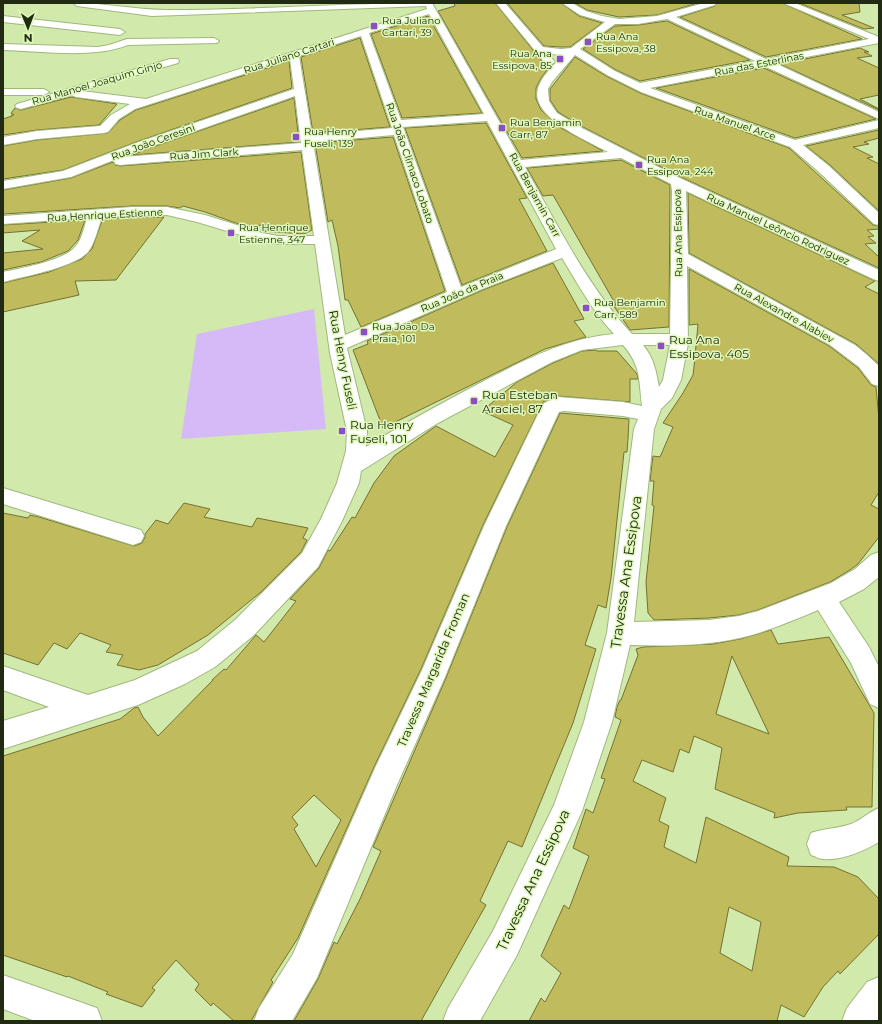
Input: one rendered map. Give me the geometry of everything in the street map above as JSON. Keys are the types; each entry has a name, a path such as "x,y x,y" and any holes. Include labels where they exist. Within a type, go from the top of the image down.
{"street":[{"path":"77,3 152,13 429,6"},
{"path":"500,3 556,69"},
{"path":"566,3 594,18 613,21 666,18 710,3"},
{"path":"584,14 589,13 591,10 588,3"},
{"path":"787,3 879,40"},
{"name":"Rua Juliano Cartari","path":"3,141 37,135 104,129 122,112 147,102 364,32 429,6"},
{"name":"Rua Benjamin Carr","path":"429,6 492,116 565,251 596,300 628,339"},
{"path":"654,8 666,18 765,62 879,116"},
{"path":"594,18 596,32"},
{"path":"3,19 120,32"},
{"name":"Rua Ana Essipova","path":"613,21 596,32 574,50 556,69 543,88 543,101 549,111 563,123 677,182 679,191 680,256 679,340 672,380 665,393 651,410"},
{"name":"Rua João Clímaco Lobato","path":"364,32 456,295"},
{"name":"Rua das Esterlinas","path":"639,87 879,40"},
{"path":"3,47 98,50 111,48 127,42 214,41"},
{"path":"541,50 561,52 574,50"},
{"name":"Rua Manuel Arce","path":"574,50 611,73 668,100 794,144 824,169 879,221"},
{"name":"Rua Henry Fuseli","path":"3,735 138,692 176,676 206,659 244,628 310,560 331,521 348,483 356,451 357,431 338,345 294,54"},
{"name":"Rua Manoel Joaquim Ginjo","path":"20,106 174,61"},
{"name":"Rua João Ceresini","path":"3,185 51,178 300,90"},
{"name":"Rua Juliano Cartari","path":"3,92 64,93 147,102"},
{"name":"Rua Jim Clark","path":"99,162 308,143 398,128 492,116"},
{"path":"794,144 879,124"},
{"path":"518,164 622,154"},
{"name":"Rua Manuel Leôncio Rodriguez","path":"677,182 879,276"},
{"name":"Rua Henrique Estienne","path":"3,220 132,211 167,211 200,218 260,237 278,240 322,240"},
{"path":"3,277 62,261 75,255 82,248 96,214"},
{"name":"Rua João da Praia","path":"338,345 565,251"},
{"name":"Rua Alexandre Alabiev","path":"680,256 836,341 858,356 872,369 879,380"},
{"path":"352,466 382,446 500,381 544,359 578,345 598,341 628,339 679,340"},
{"name":"Travessa Ana Essipova","path":"461,1021 505,943 567,811 598,722 620,633 644,429 651,410 647,369 643,357 628,339"},
{"name":"Travessa Margarida Froman","path":"272,1021 305,966 385,778 432,677 495,526 551,408 558,404 564,404 651,410"},
{"path":"3,496 133,536"},
{"path":"620,633 692,632 739,626 784,613 847,588 879,562"},
{"path":"823,598 860,655 879,695"},
{"path":"3,678 88,708"},
{"path":"822,844 844,842 865,835 879,823"},
{"path":"3,992 84,1021"},
{"path":"860,1021 879,994"}],"shaded area":[{"path":"314,309 326,429 181,439 197,334"}],"building":[{"path":"454,3 495,3 545,65 550,66 536,88 536,99 541,110 561,128 603,151 522,158 438,11 455,6"},
{"path":"507,3 561,3 579,16 602,23 570,47 544,46"},
{"path":"575,3 698,3 657,15 619,17 587,10"},
{"path":"717,3 782,3 862,39 766,57 680,17 715,6"},
{"path":"799,3 859,3 860,12 842,15 874,28 864,29"},
{"path":"428,16 482,113 402,118 371,34"},
{"path":"667,21 750,60 640,81 616,70 583,49 615,26 638,25"},
{"path":"360,38 390,127 313,133 301,57"},
{"path":"860,48 869,52 864,52 872,56 857,58 879,68 879,95 860,99 879,110 780,64"},
{"path":"575,57 606,76 640,93 789,148 873,225 879,226 879,229 867,230 874,236 868,237 876,243 865,244 879,257 879,268 683,178 581,126 558,112 550,100 550,89"},
{"path":"289,61 292,88 136,142 63,170 3,179 3,146 37,140 108,133 120,120 136,110"},
{"path":"764,68 876,119 795,138 656,88"},
{"path":"71,97 117,104 99,125 37,130 3,135 3,119 14,115 11,113 15,108 21,110"},
{"path":"294,98 299,142 133,155 144,150"},
{"path":"486,123 527,198 519,199 547,251 462,285 405,128"},
{"path":"879,130 879,138 864,142 869,144 853,147 873,157 867,158 879,164 879,211 830,165 806,146"},
{"path":"393,137 445,291 361,327 348,300 345,300 338,246 332,220 328,222 315,143"},
{"path":"301,152 312,230 304,234 262,231 262,225 247,227 183,206 180,208 167,206 132,206 3,214 3,190 71,178 113,162 115,165 120,166"},
{"path":"621,160 670,185 669,327 630,330 613,305 616,305 553,195 543,196 527,168"},
{"path":"688,193 875,281 865,287 879,294 879,364 856,344 689,253"},
{"path":"164,217 116,280 75,281 79,295 3,312 3,283 49,272 82,259 92,249 103,218"},
{"path":"85,220 78,240 68,251 41,262 3,270 3,253 43,249 22,241 40,230 3,233 3,225"},
{"path":"553,263 584,319 574,321 586,337 545,349 383,428 353,350 368,344 367,341 483,290"},
{"path":"689,269 829,346 858,368 871,385 876,387 879,419 879,492 871,505 879,509 879,537 858,564 850,570 830,582 758,610 739,615 709,618 654,620 648,613 646,582 654,506 652,505 654,481 650,481 653,456 660,457 673,427 663,423 693,375 698,324 689,325"},
{"path":"582,351 617,351 637,374 638,379 630,379 630,402 558,396 543,402 483,525 421,669 374,767 298,938 271,980 273,982 251,1021 234,1021 213,1003 211,1006 195,990 199,984 176,960 152,988 155,990 142,1007 106,994 108,992 68,976 67,977 3,955 3,756 120,719 134,708 138,707 143,717 158,736 212,680 224,669 226,670 256,635 264,642 296,601 290,599 319,568 328,550 330,551 352,517 355,518 374,483 394,456 436,426 495,457 513,425 482,411 517,382 553,363","holes":["314,795 341,820 316,867 294,829 298,825 292,817"]},
{"path":"560,413 629,419 627,452 624,452 611,578 606,608 598,605 585,645 596,649 573,723 522,847 508,841 480,901 486,905 421,1021 294,1021 318,979 334,942 337,944 360,899 381,851 373,847 446,678 507,527"},
{"path":"184,503 210,509 204,517 252,527 257,518 308,528 303,538 307,540 301,552 261,592 208,635 158,665 139,670 117,665 123,655 106,652 111,645 80,633 67,649 54,643 38,665 3,653 3,513 28,518 30,515 39,517 134,546 142,543 145,534 156,520 168,524"},
{"path":"771,630 778,644 829,637 874,713 872,807 846,807 847,810 798,813 774,818 775,813 715,789 722,748 694,736 689,753 680,749 673,772 642,760 633,781 666,798 659,821 669,826 664,847 696,863 706,817 789,857 787,866 834,867 858,877 879,899 879,934 840,974 838,971 823,987 804,1017 781,1005 777,1021 529,1021 541,998 545,1002 561,973 541,956 564,905 569,909 589,856 573,848 586,809 593,813 605,779 601,778 621,720 615,717 617,707 638,655 636,649 643,647 713,644 740,639","holes":["732,656 769,734 716,714","729,907 761,922 752,971 720,953"]}],"place":[{"name":"Rua Juliano Cartari, 39","path":"374,26"},
{"name":"Rua Ana Essipova, 38","path":"588,42"},
{"name":"Rua Ana Essipova, 85","path":"560,59"},
{"name":"Rua Benjamin Carr, 87","path":"502,128"},
{"name":"Rua Henry Fuseli, 139","path":"296,137"},
{"name":"Rua Ana Essipova, 244","path":"639,165"},
{"name":"Rua Henrique Estienne, 347","path":"231,233"},
{"name":"Rua Benjamin Carr, 589","path":"586,308"},
{"name":"Rua João Da Praia, 101","path":"364,332"},
{"name":"Rua Ana Essipova, 405","path":"661,346"},
{"name":"Rua Esteban Araciel, 87","path":"474,401"},
{"name":"Rua Henry Fuseli, 101","path":"342,431"}]}
